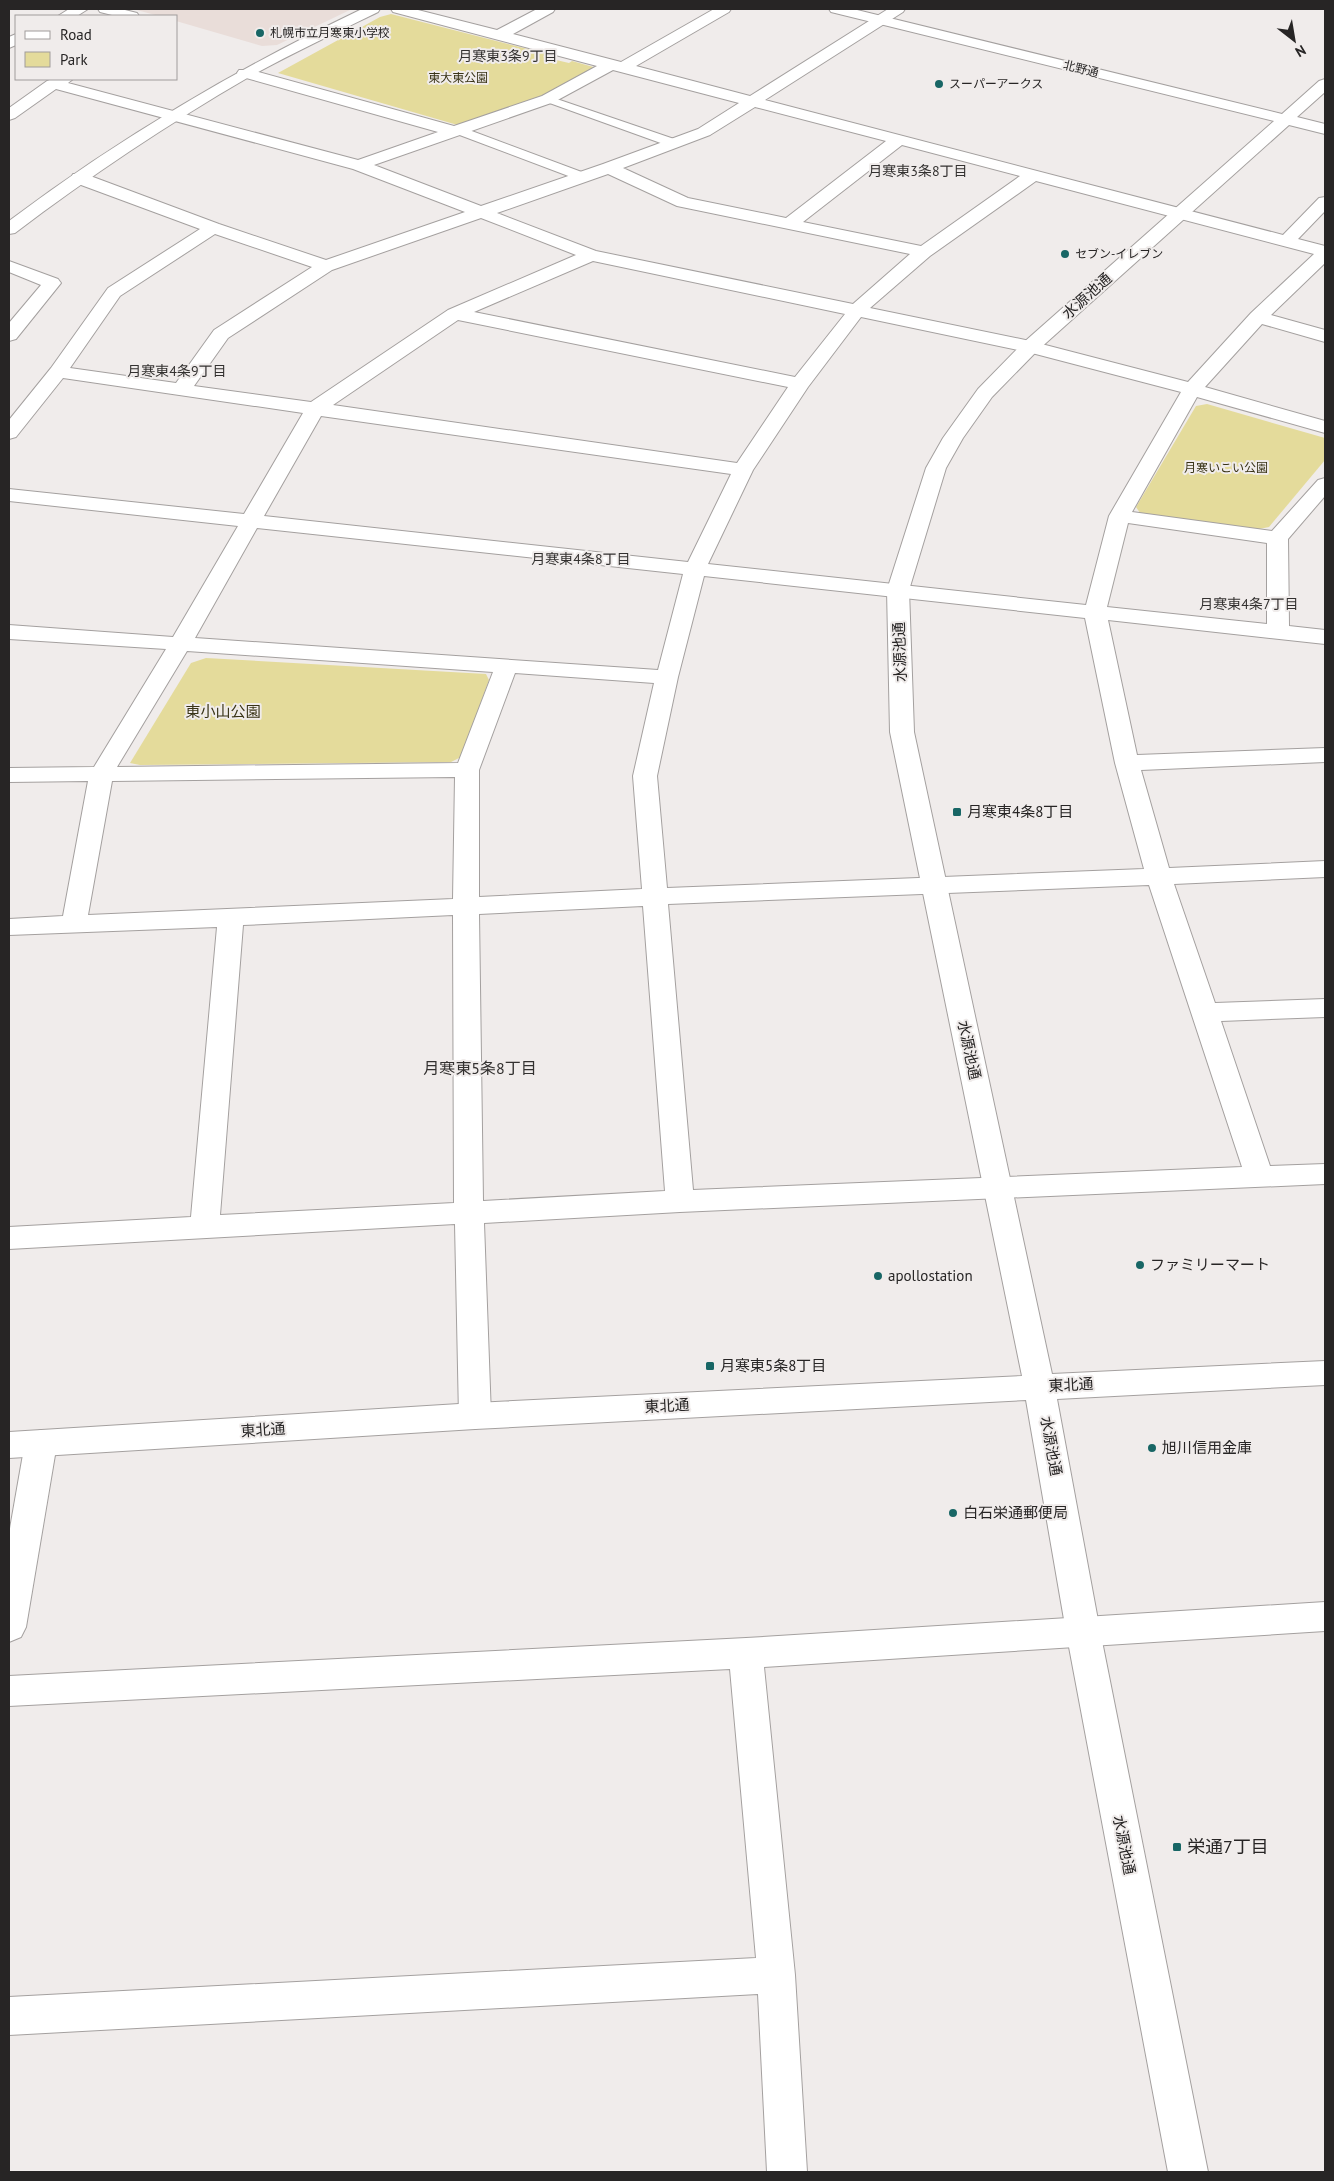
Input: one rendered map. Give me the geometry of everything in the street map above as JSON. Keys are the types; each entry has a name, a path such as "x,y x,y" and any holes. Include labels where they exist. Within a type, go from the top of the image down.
{"street":[{"path":"67,15 81,9"},
{"path":"105,9 128,15"},
{"path":"9,229 79,178 174,115 245,73 373,9"},
{"path":"398,9 897,141 1287,240 1325,252 1258,317 1192,388 1119,516 1095,613 1127,763 1159,878 1260,1177"},
{"path":"500,35 548,9"},
{"path":"359,165 548,100 724,9"},
{"name":"北野通","path":"836,9 1325,129"},
{"path":"181,390 222,334 326,266 609,168 704,132 898,9"},
{"path":"245,73 459,131"},
{"path":"9,115 59,82 359,165 591,255 1030,347 1192,388 1325,427"},
{"name":"水源池通","path":"1188,2172 1083,1631 1040,1387 902,732 898,590 936,468 953,438 985,393 1030,347 1325,84"},
{"path":"789,224 897,141"},
{"path":"609,168 683,202 924,252"},
{"path":"680,1201 645,776 667,677 695,569 743,470 800,384 857,310 924,252 1033,175"},
{"path":"79,178 213,228 326,266"},
{"path":"1287,240 1325,202"},
{"path":"9,433 58,372 114,292 213,228"},
{"path":"74,924 101,774 180,644 316,408 455,314 591,255"},
{"path":"9,266 52,283 9,335"},
{"path":"455,314 800,384"},
{"path":"1258,317 1325,336"},
{"path":"58,372 743,470"},
{"path":"1278,632 1277,538 1325,484"},
{"path":"9,495 1325,637"},
{"path":"1119,516 1277,538"},
{"path":"9,632 506,668 667,677"},
{"path":"475,1416 469,1214 466,906 467,770 506,668"},
{"path":"1127,763 1325,755"},
{"path":"9,775 467,770"},
{"path":"9,927 231,918 654,896 934,884 1159,878 1325,869"},
{"path":"205,1227 231,918"},
{"path":"1204,1013 1325,1008"},
{"path":"9,1238 680,1201 1325,1174"},
{"name":"東北通","path":"9,1445 475,1416 1325,1373"},
{"path":"9,1627 41,1444"},
{"path":"9,1691 746,1653 1325,1616"},
{"path":"746,1653 776,1974 787,2172"},
{"path":"9,2016 776,1974"}],"lane":[{"path":"548,100 673,144"},
{"path":"459,131 583,177"}],"shaded area":[{"name":"札幌市立月寒東小学校","path":"133,9 352,9 277,45 262,46 178,22 178,15 155,15"}],"green space":[{"name":"東大東公園","path":"391,14 547,54 543,57 569,63 572,61 597,68 550,95 461,126 278,73 380,17"},
{"name":"月寒いこい公園","path":"1207,404 1325,438 1325,460 1269,527 1259,529 1140,513 1136,507 1196,406"},
{"name":"東小山公園","path":"206,658 486,674 489,680 461,757 451,762 140,765 130,763 191,663"}],"place":[{"name":"札幌市立月寒東小学校","path":"260,33"},
{"name":"スーパーアークス","path":"939,84"},
{"name":"セブン-イレブン","path":"1065,254"},
{"name":"月寒東4条8丁目","path":"957,812"},
{"name":"ファミリーマート","path":"1140,1265"},
{"name":"apollostation","path":"878,1276"},
{"name":"月寒東5条8丁目","path":"710,1366"},
{"name":"旭川信用金庫","path":"1152,1448"},
{"name":"白石栄通郵便局","path":"953,1513"},
{"name":"栄通7丁目","path":"1177,1847"}],"district":[{"name":"月寒東3条9丁目","path":"508,56"},
{"name":"月寒東3条8丁目","path":"918,171"},
{"name":"月寒東4条9丁目","path":"177,371"},
{"name":"月寒東4条8丁目","path":"581,559"},
{"name":"月寒東4条7丁目","path":"1249,604"},
{"name":"月寒東5条8丁目","path":"480,1068"}]}
